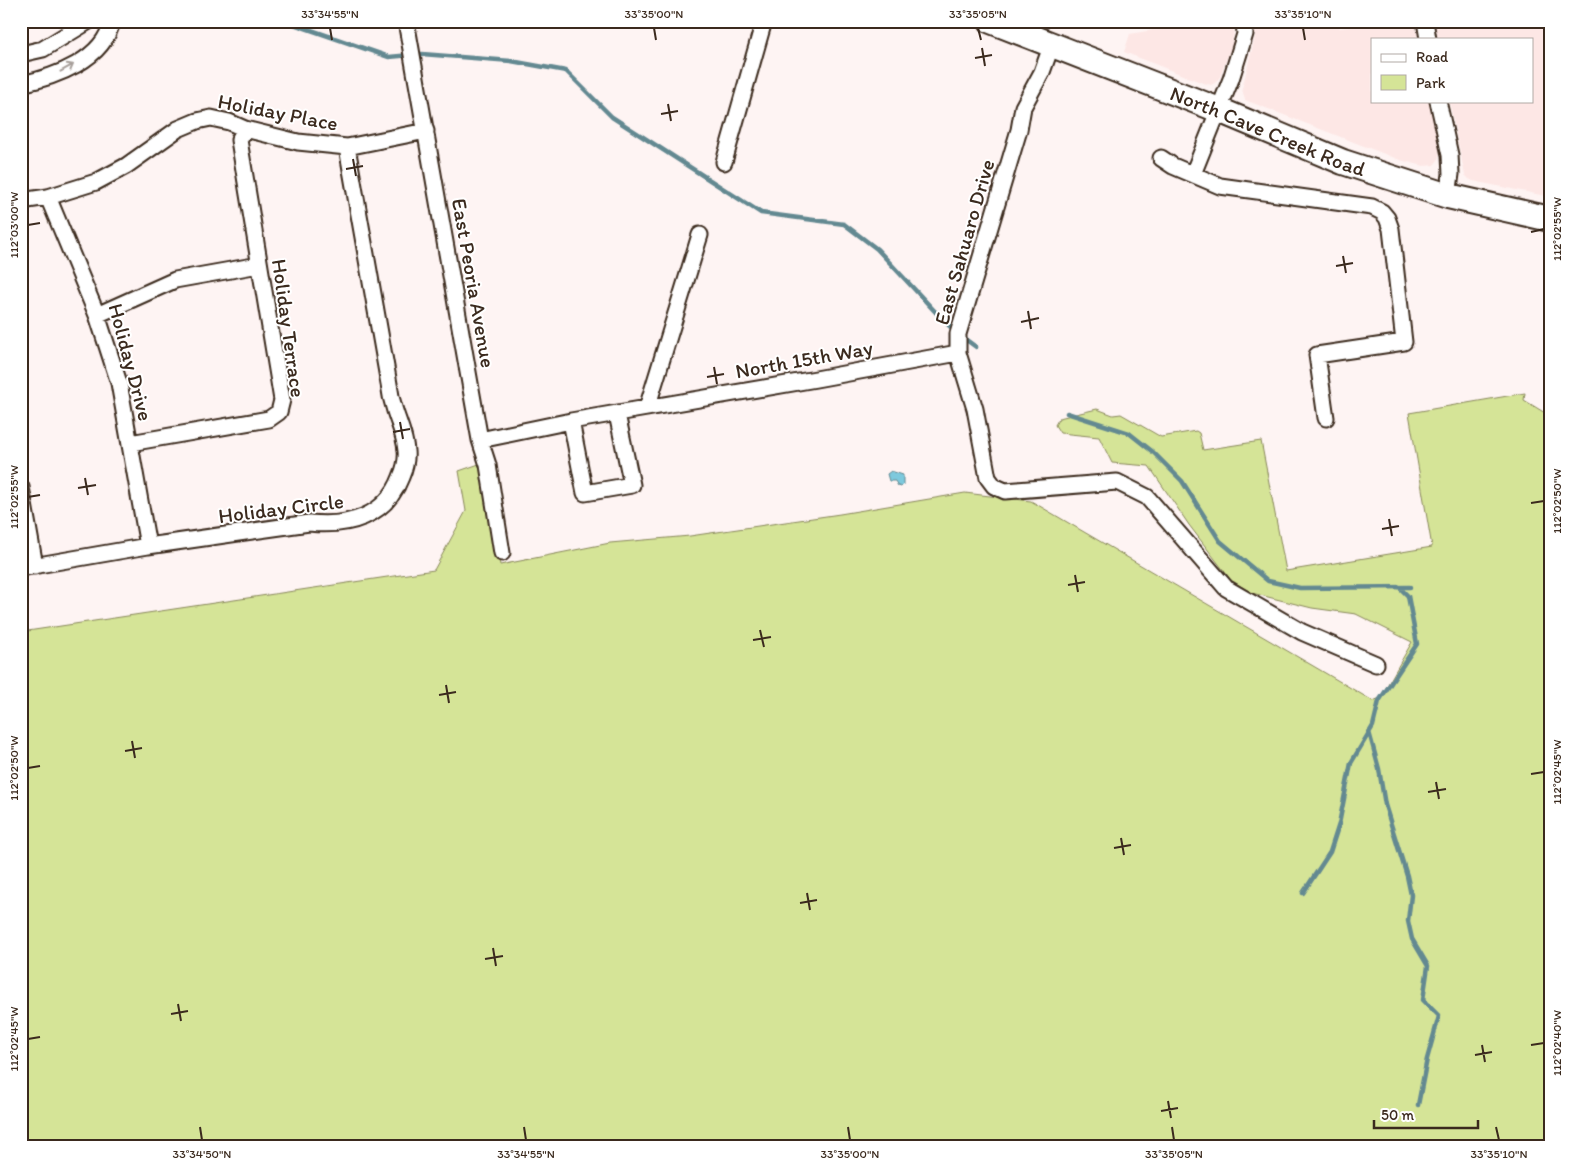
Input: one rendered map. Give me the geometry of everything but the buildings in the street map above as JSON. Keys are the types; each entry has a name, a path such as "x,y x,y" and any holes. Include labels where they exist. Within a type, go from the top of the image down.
{"main road":[{"name":"North Cave Creek Road","path":"991,21 1219,110 1343,162 1448,196 1550,219"}],"street":[{"path":"21,54 42,49 88,21"},
{"path":"21,84 58,74 84,59 105,38 112,21"},
{"name":"East Peoria Avenue","path":"406,21 480,440 488,465 502,553"},
{"path":"724,162 764,21"},
{"path":"1192,174 1231,79 1245,34 1244,21"},
{"path":"1425,21 1428,38"},
{"name":"East Sahuaro Drive","path":"1052,44 1042,72 1023,107 1019,130 958,334 958,353 975,409 988,478 994,486 1005,491 1117,482 1147,497 1226,588 1302,632 1376,664"},
{"path":"1438,102 1450,155 1451,174 1448,196"},
{"name":"Holiday Place","path":"21,201 48,197 104,178 126,166 178,129 197,121 211,118 229,122 244,129 298,142 347,147 426,131"},
{"name":"Holiday Terrace","path":"130,443 269,419 278,412 282,400 239,140 244,129"},
{"name":"Holiday Circle","path":"28,567 148,546 309,523 342,523 360,519 377,510 388,500 397,488 404,471 406,453 404,433 394,409 388,384 347,147"},
{"path":"1161,158 1173,166 1220,186 1372,207 1382,212 1387,218 1391,229 1404,342 1317,355 1326,418"},
{"name":"Holiday Drive","path":"48,197 97,314 119,383 148,546"},
{"path":"647,408 700,235"},
{"path":"97,314 175,280 259,265"},
{"name":"North 15th Way","path":"480,440 571,421 958,353"},
{"path":"571,421 585,493 632,485 617,414"},
{"path":"21,487 28,567"}],"shaded area":[{"path":"1204,21 1232,21 1234,30 1232,45 1220,77 1211,85 1124,52 1130,34"},
{"path":"1254,21 1338,21 1340,28 1378,21 1415,21 1418,38 1371,38 1371,102 1430,102 1440,153 1438,160 1434,165 1424,166 1400,160 1245,100 1242,89 1255,37"},
{"path":"1434,21 1550,21 1550,197 1469,179 1465,175 1449,102 1534,102 1534,38 1438,38"}],"green space":[{"path":"1525,393 1524,400 1550,416 1550,1146 21,1146 21,632 434,570 466,511 459,471 482,463 500,565 610,543 690,536 965,493 1031,501 1373,701 1380,698 1412,642 1356,614 1312,608 1252,593 1231,580 1189,525 1149,466 1112,463 1099,437 1060,433 1055,425 1059,418 1097,409 1113,415 1121,414 1161,437 1196,431 1199,433 1203,450 1261,441 1286,571 1432,547 1409,413"}],"water":[{"path":"891,471 903,475 903,485 901,487 895,481 889,481 887,474"}],"waterway":[{"path":"285,21 389,57 422,54 511,61 566,71 612,117 761,213 844,224 877,249 955,331"},
{"path":"961,336 976,347"},
{"path":"1067,413 1129,433 1153,452 1182,481 1220,541 1268,581 1300,588 1410,587"},
{"path":"1303,893 1330,852 1339,824 1351,763 1373,726 1379,701 1417,644 1408,596 1399,587"},
{"path":"1369,732 1379,769 1385,805 1411,895 1408,921 1412,939 1428,966 1423,1000 1439,1016 1427,1059 1418,1105"}]}
